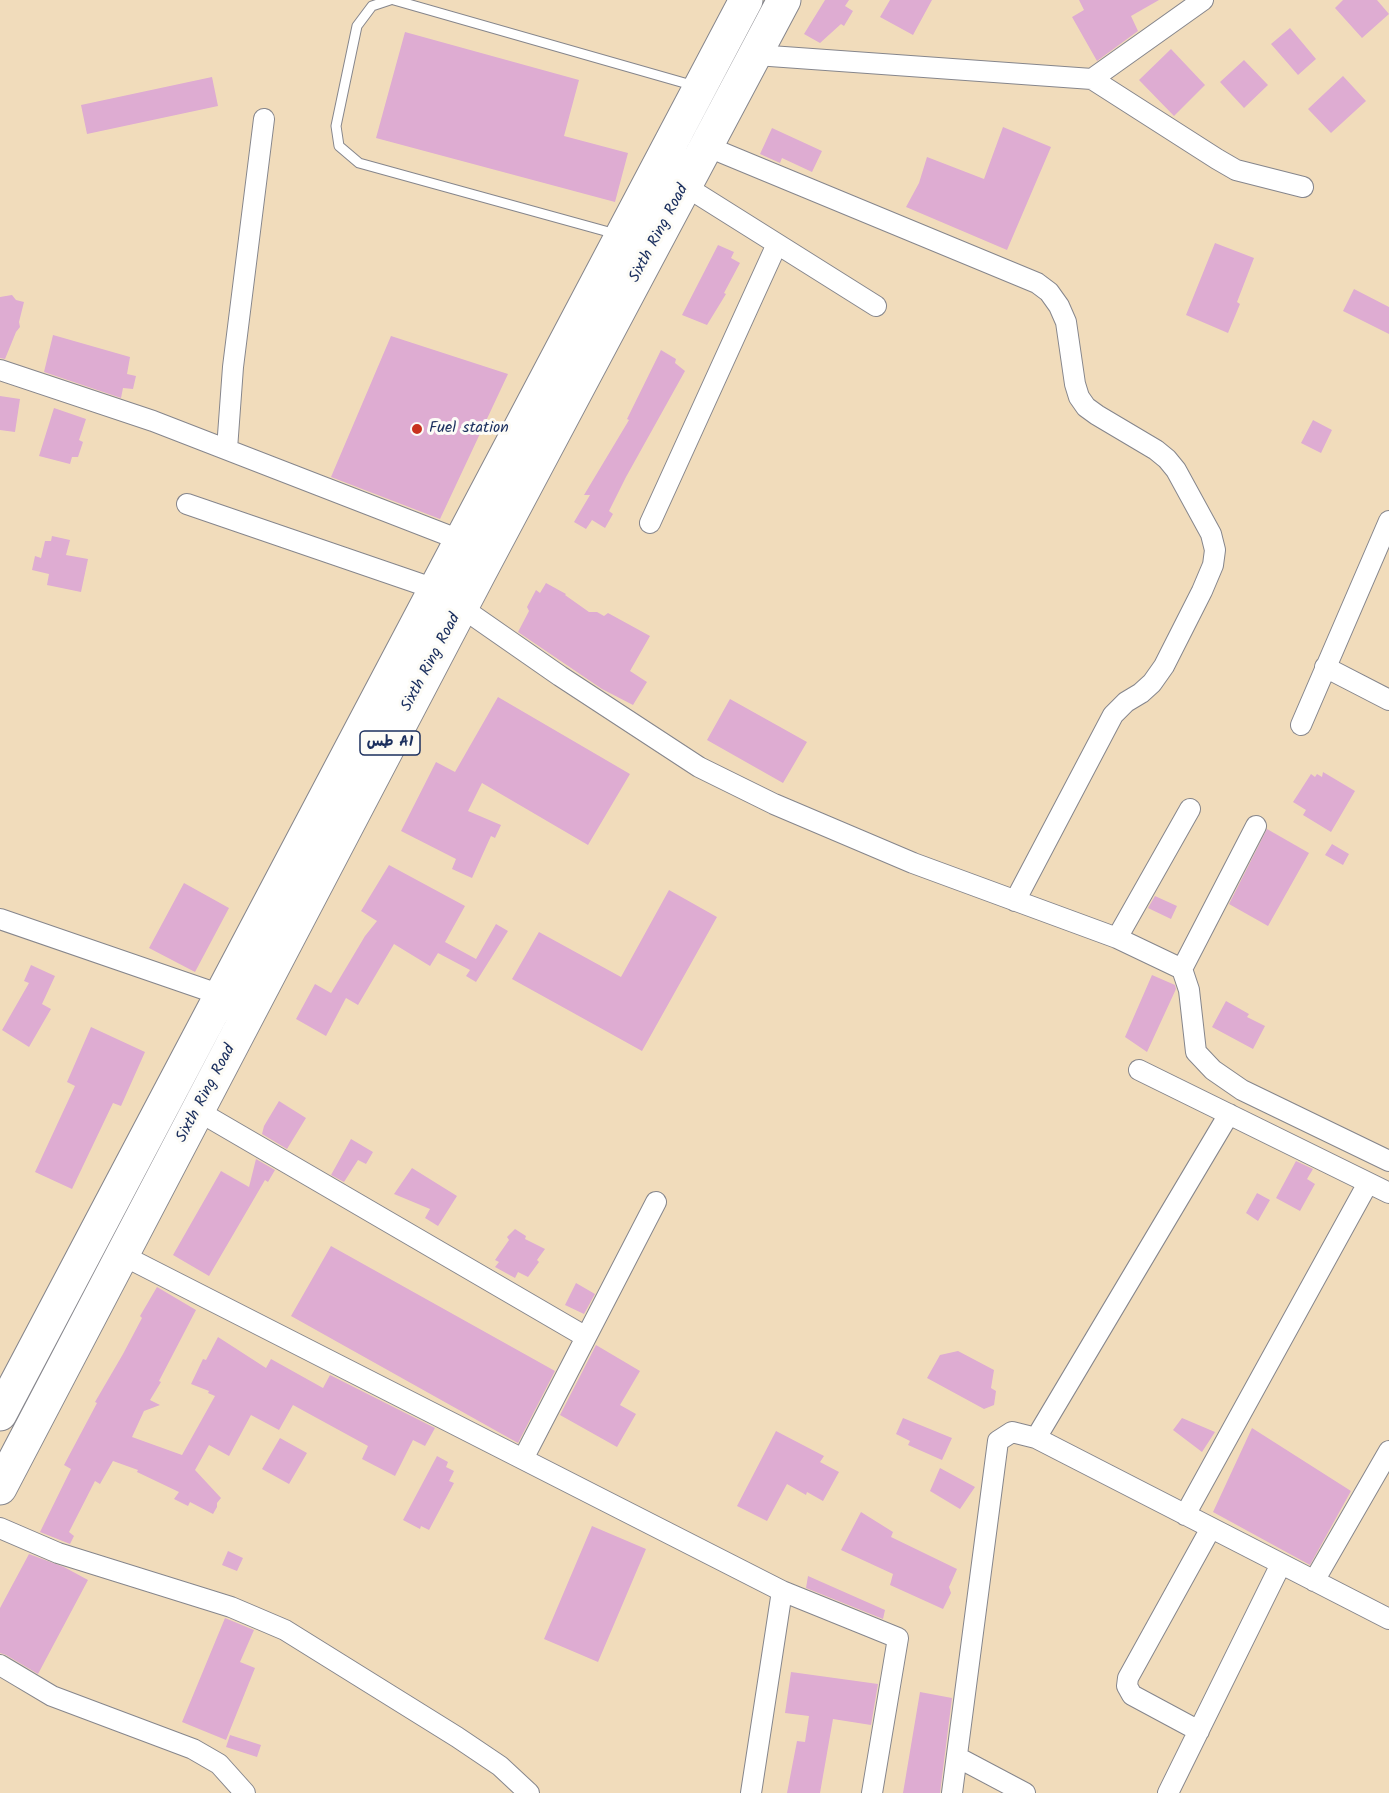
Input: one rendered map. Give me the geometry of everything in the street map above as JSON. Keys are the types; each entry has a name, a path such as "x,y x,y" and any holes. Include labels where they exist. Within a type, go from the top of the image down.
{"highway":[{"name":"Sixth Ring Road","path":"0,1414 746,0"},
{"name":"Sixth Ring Road","path":"0,1488 462,607 784,0"}],"street":[{"path":"1092,79 1203,0"},
{"path":"756,55 1092,79 1236,170 1303,187"},
{"path":"226,449 233,367 264,119"},
{"path":"706,146 1037,283 1049,292 1066,322 1079,397 1086,407 1097,415 1167,459 1176,470 1211,534 1215,550 1212,565 1202,591 1164,666 1142,693 1126,702 1113,715 1015,901"},
{"path":"685,186 876,306"},
{"path":"650,524 777,244"},
{"path":"0,370 153,421 460,540"},
{"path":"187,504 435,589 560,676 699,767 774,804 913,863 1117,938 1182,969"},
{"path":"1301,725 1388,527"},
{"path":"1325,667 1389,700"},
{"path":"1117,938 1190,809"},
{"path":"1256,826 1182,969 1189,990 1196,1052 1213,1070 1242,1090 1389,1161"},
{"path":"0,919 221,995"},
{"path":"1139,1070 1389,1194"},
{"path":"198,1111 586,1337"},
{"path":"1036,1438 1229,1114"},
{"path":"1185,1515 1368,1183"},
{"path":"523,1459 656,1202"},
{"path":"122,1256 782,1591 898,1638 872,1793"},
{"path":"952,1793 998,1441 1012,1431 1036,1438 1389,1619"},
{"path":"1314,1581 1389,1451"},
{"path":"0,1528 58,1553 231,1607 285,1630 457,1737 500,1766 529,1793"},
{"path":"1199,1731 1132,1695 1127,1686 1128,1678 1211,1528"},
{"path":"1168,1793 1281,1564"},
{"path":"751,1793 782,1591"},
{"path":"0,1665 52,1696 192,1749 219,1764 245,1793"},
{"path":"957,1757 1025,1793"}],"lane":[{"path":"621,236 358,164 339,146 336,126 357,26 372,6 392,0 700,87"}],"building":[{"path":"825,0 849,0 845,6 853,11 844,26 841,24 820,43 804,34"},
{"path":"890,0 932,0 913,35 880,17"},
{"path":"1079,0 1159,0 1131,16 1138,31 1097,61 1072,17 1084,10"},
{"path":"1343,0 1377,0 1389,14 1362,38 1335,8"},
{"path":"1290,28 1316,59 1298,75 1271,44"},
{"path":"405,32 579,80 564,136 628,153 615,202 376,138"},
{"path":"1171,49 1205,85 1174,116 1139,80"},
{"path":"1244,60 1268,85 1244,108 1220,82"},
{"path":"1343,76 1366,101 1331,133 1308,109"},
{"path":"212,77 218,106 87,134 81,105"},
{"path":"1003,127 1051,147 1007,250 906,207 919,183 927,157 984,179"},
{"path":"772,128 822,151 812,172 782,158 780,163 760,154"},
{"path":"1215,243 1254,258 1237,302 1240,304 1228,333 1186,315"},
{"path":"718,245 734,252 731,258 740,263 724,293 726,294 707,325 682,315"},
{"path":"1354,289 1389,307 1389,334 1343,311"},
{"path":"12,295 16,300 24,302 20,327 5,359 0,358 0,297"},
{"path":"53,335 130,357 127,374 136,376 133,389 123,388 121,398 44,372"},
{"name":"Fuel station","path":"391,336 508,374 440,519 331,477"},
{"path":"661,350 676,359 675,363 685,371 626,477 609,511 613,514 605,528 592,520 586,529 574,522 590,495 584,495 629,420 627,419"},
{"path":"0,396 20,399 15,432 0,430"},
{"path":"54,408 86,419 79,440 83,442 78,457 72,457 70,464 39,456"},
{"path":"1313,420 1332,430 1321,453 1301,443"},
{"path":"52,536 70,540 66,555 88,559 81,592 47,585 49,574 32,570 35,556 41,558 45,541 51,541"},
{"path":"546,583 566,594 589,612 597,612 604,616 608,613 650,636 630,671 647,682 633,705 602,689 518,632 529,611 527,607 536,590 540,593"},
{"path":"498,697 630,774 588,845 482,783 468,811 501,825 495,838 491,836 472,878 452,869 456,859 401,831 436,762 455,772"},
{"path":"730,699 807,742 783,783 707,740"},
{"path":"1323,772 1355,791 1331,832 1303,815 1306,810 1293,802 1311,774 1315,777 1317,774 1322,777"},
{"path":"1267,829 1309,853 1268,926 1229,904"},
{"path":"1332,844 1349,854 1343,865 1325,855"},
{"path":"389,865 465,906 445,942 476,959 496,924 508,931 476,982 466,976 470,970 438,953 430,966 394,944 358,1005 346,998 326,1036 296,1019 315,984 331,993 365,936 377,921 361,911"},
{"path":"184,883 229,908 195,972 149,948"},
{"path":"669,890 717,917 642,1051 512,979 539,932 621,977"},
{"path":"1155,896 1177,906 1171,919 1148,908"},
{"path":"31,965 55,976 42,1004 51,1009 29,1047 2,1030 29,983 24,981"},
{"path":"1152,975 1175,985 1176,989 1147,1052 1125,1037"},
{"path":"1226,1001 1249,1014 1247,1017 1265,1026 1253,1049 1212,1027"},
{"path":"91,1027 145,1052 121,1106 113,1103 72,1189 35,1172 75,1086 67,1082"},
{"path":"279,1101 306,1118 287,1149 262,1134 264,1126"},
{"path":"351,1139 373,1152 366,1164 358,1160 344,1182 331,1175"},
{"path":"256,1159 275,1170 268,1182 265,1180 209,1276 173,1255 221,1171 249,1187"},
{"path":"1296,1161 1313,1169 1307,1179 1315,1184 1300,1211 1276,1198"},
{"path":"412,1168 457,1196 438,1226 425,1218 430,1209 394,1194"},
{"path":"1257,1193 1270,1200 1258,1221 1246,1213"},
{"path":"515,1229 526,1236 525,1239 545,1249 528,1277 518,1272 515,1278 495,1267 499,1262 495,1260 509,1240 507,1237"},
{"path":"331,1246 555,1371 518,1443 291,1316"},
{"path":"576,1283 595,1294 584,1314 565,1305"},
{"path":"157,1287 196,1310 150,1400 160,1405 144,1411 132,1437 182,1455 215,1396 191,1384 203,1359 206,1360 218,1337 266,1368 271,1359 323,1388 330,1375 435,1428 425,1446 413,1440 395,1476 362,1459 368,1446 293,1405 279,1430 251,1415 229,1456 209,1445 195,1470 221,1498 213,1514 190,1502 188,1506 174,1499 179,1492 137,1472 138,1470 113,1461 100,1484 95,1481 69,1532 74,1536 70,1544 40,1532 71,1469 64,1465"},
{"path":"596,1345 640,1371 620,1405 636,1414 617,1447 560,1415"},
{"path":"958,1351 994,1370 991,1388 996,1391 994,1405 984,1409 927,1378 940,1355"},
{"path":"903,1418 952,1438 942,1460 908,1445 910,1441 896,1434"},
{"path":"1182,1418 1215,1432 1202,1452 1173,1430"},
{"path":"1252,1428 1351,1491 1310,1565 1213,1512"},
{"path":"776,1431 824,1456 820,1462 839,1472 823,1501 807,1492 806,1495 787,1484 767,1521 737,1506"},
{"path":"280,1438 307,1453 289,1484 262,1469"},
{"path":"437,1456 448,1462 446,1467 454,1471 449,1481 454,1483 429,1530 421,1526 420,1529 403,1520"},
{"path":"940,1468 975,1487 960,1509 930,1491"},
{"path":"861,1512 893,1532 891,1537 957,1569 949,1587 951,1593 943,1609 890,1585 893,1574 841,1550"},
{"path":"592,1526 646,1549 598,1662 544,1639"},
{"path":"228,1551 243,1558 237,1571 222,1565"},
{"path":"29,1554 64,1567 88,1580 38,1674 0,1653 0,1608"},
{"path":"808,1576 885,1610 883,1619 806,1588"},
{"path":"225,1618 254,1630 240,1662 255,1668 226,1740 182,1722"},
{"path":"791,1672 878,1684 871,1725 833,1719 820,1793 787,1793 797,1741 805,1742 809,1716 785,1713"},
{"path":"920,1692 952,1698 940,1793 903,1793"},
{"path":"230,1735 261,1745 257,1757 226,1747"}],"place":[{"name":"Fuel station","path":"417,429"}]}
